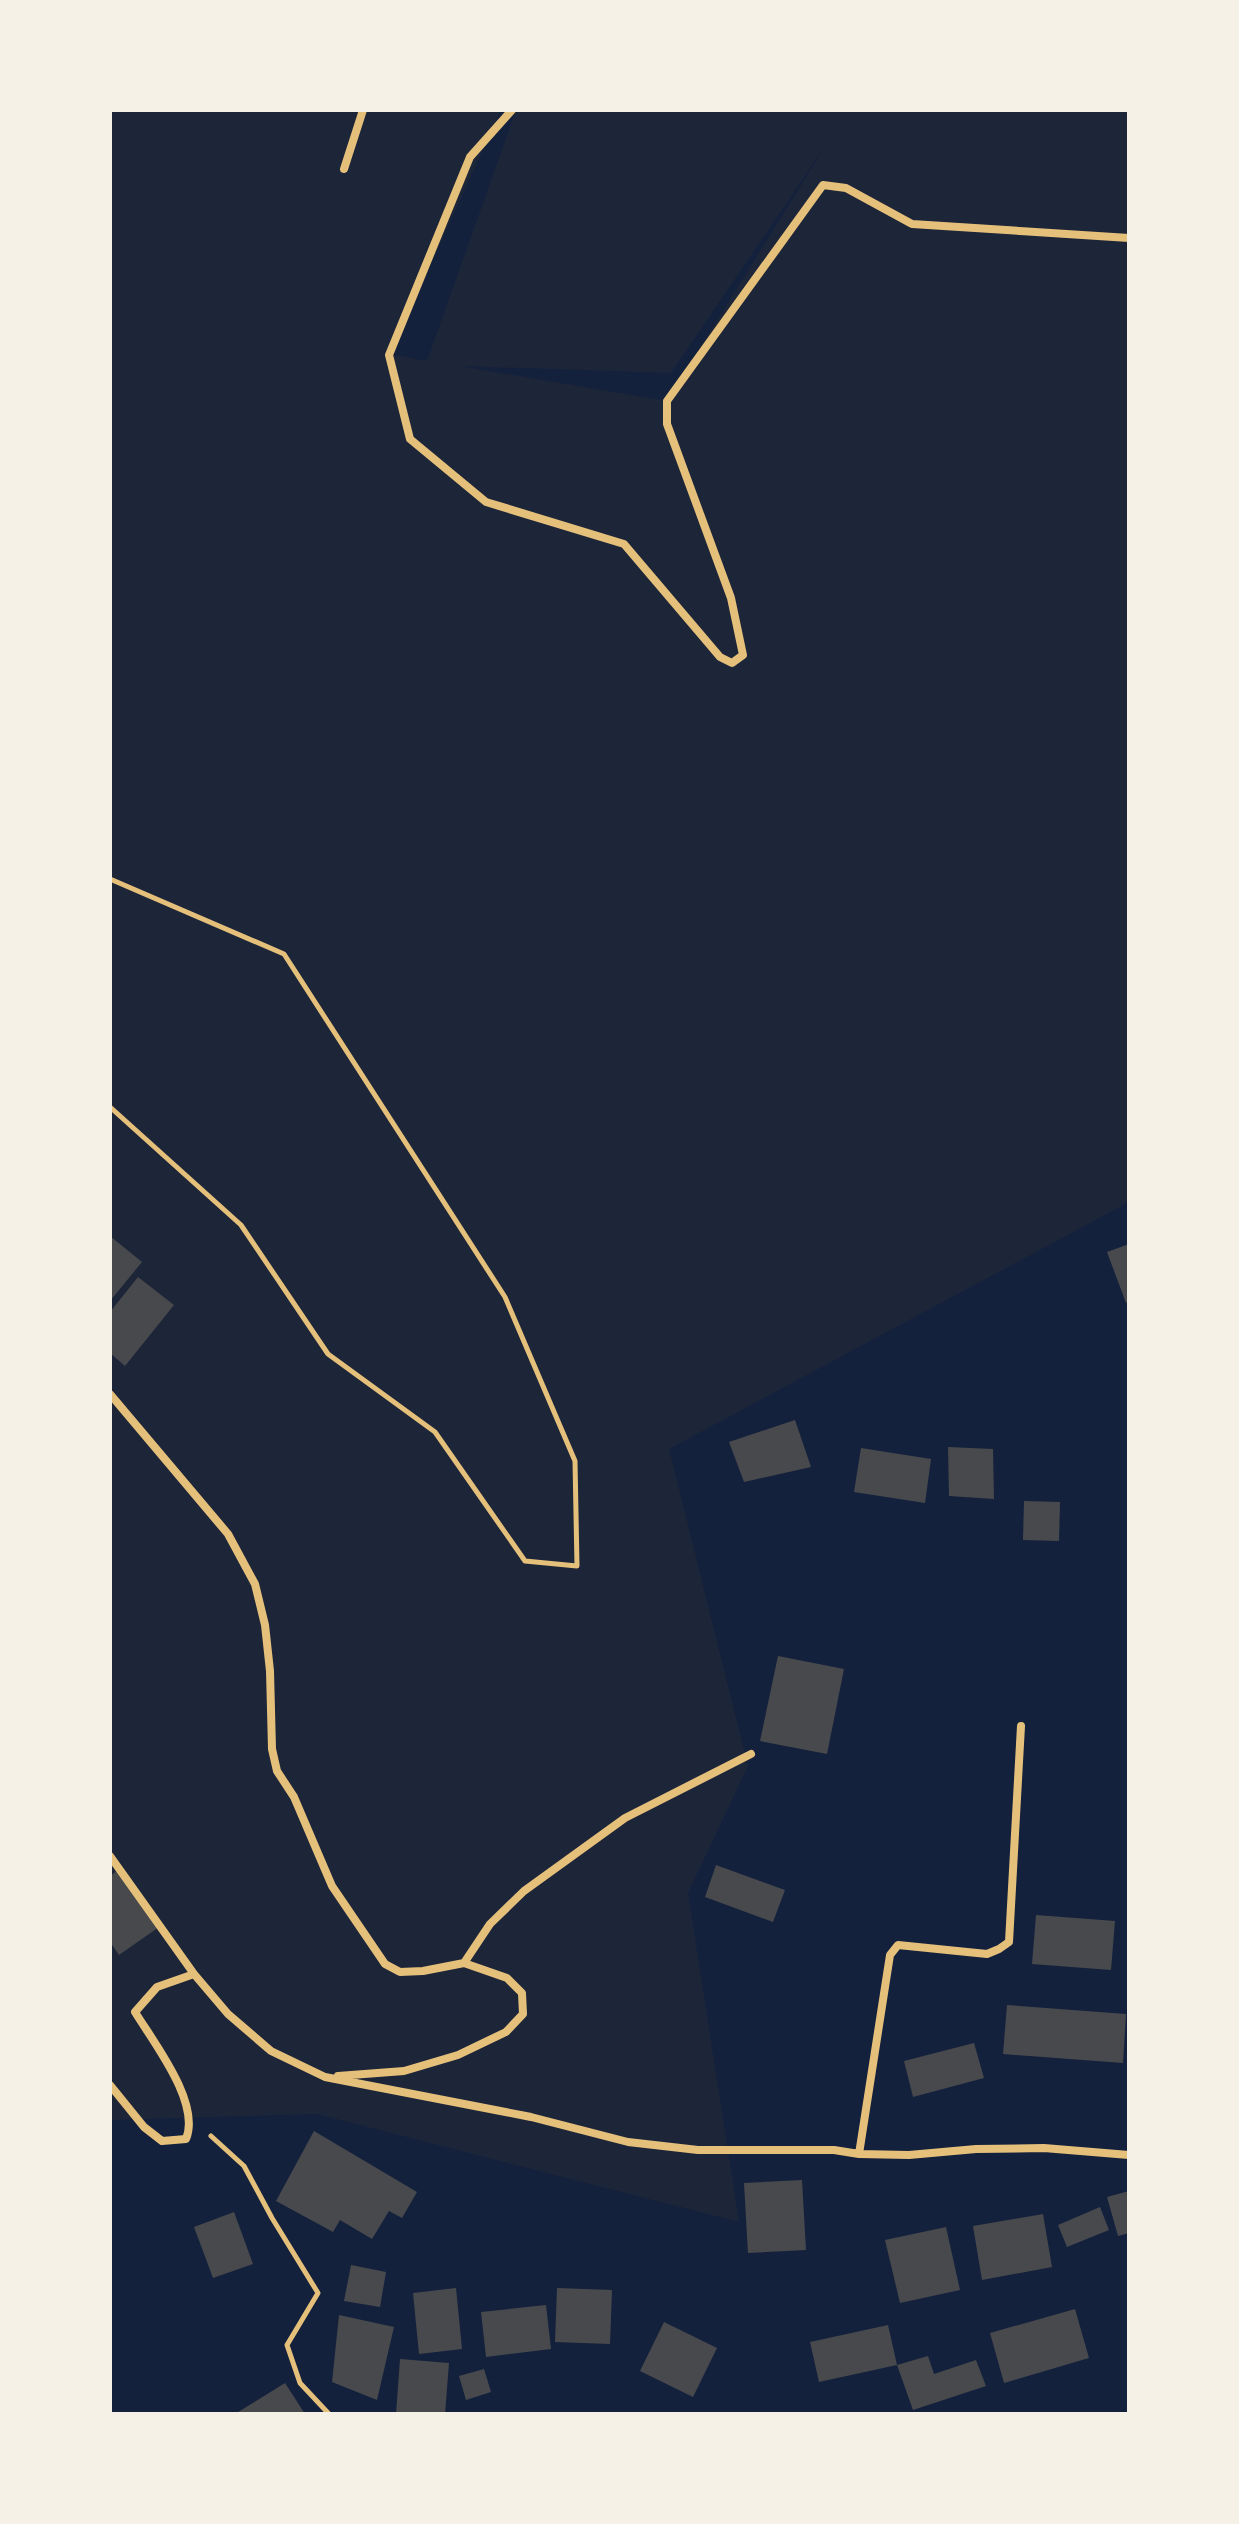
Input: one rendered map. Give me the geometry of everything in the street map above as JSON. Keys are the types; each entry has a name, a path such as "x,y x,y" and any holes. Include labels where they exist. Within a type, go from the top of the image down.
{"street":[{"path":"344,169 363,110"},
{"path":"512,110 470,157 389,355 410,439 486,502 624,544 720,657 732,663 743,655 731,598 667,424 667,401 823,185 846,188 912,224 1129,238"},
{"path":"110,1394 228,1534 255,1584 265,1625 272,1749 277,1771 294,1797 332,1886 385,1964 400,1972 464,1963 507,1978 522,1993 523,2014 506,2032 458,2055 404,2071 325,2077"},
{"path":"859,2154 890,1955 898,1945 987,1954 1009,1942 1021,1726"},
{"path":"464,1963 490,1924 516,1898 625,1818 751,1754"},
{"path":"110,1856 194,1974 228,2014 271,2051 325,2077 531,2117 628,2142 698,2150 834,2150 909,2155 976,2149 1044,2148 1129,2155"},
{"path":"110,2085 144,2127 162,2141 186,2139 190,2116 181,2089 135,2012 157,1987 194,1974"}],"path":[{"path":"110,879 284,954 505,1297 575,1461 577,1566 525,1561 435,1432 328,1354 241,1225 110,1107"},
{"path":"190,2116 244,2166 318,2293 287,2345 300,2383 329,2414"}],"shaded area":[{"path":"110,110 501,110 390,354 427,361 516,110 1129,110 1129,1202 669,1449 748,1766 688,1893 739,2222 317,2114 110,2120","holes":["826,145 667,401 460,366 671,373"]}],"building":[{"path":"110,1236 142,1262 110,1301"},
{"path":"1129,1244 1129,1301 1126,1303 1107,1252"},
{"path":"138,1277 174,1305 125,1366 110,1353 110,1312"},
{"path":"795,1420 811,1467 744,1482 729,1442"},
{"path":"948,1447 993,1449 994,1499 949,1496"},
{"path":"861,1448 931,1459 925,1503 854,1492"},
{"path":"1024,1501 1060,1502 1059,1541 1023,1540"},
{"path":"778,1656 844,1669 827,1754 760,1741"},
{"path":"716,1865 785,1890 773,1922 705,1897"},
{"path":"118,1870 159,1927 119,1955 110,1942 110,1876"},
{"path":"1036,1915 1115,1921 1111,1970 1032,1964"},
{"path":"1007,2005 1126,2014 1123,2063 1003,2054"},
{"path":"974,2043 984,2078 913,2097 904,2061"},
{"path":"314,2131 417,2192 402,2218 389,2211 372,2239 340,2220 333,2232 276,2201"},
{"path":"802,2180 806,2250 748,2253 744,2183"},
{"path":"1129,2191 1129,2233 1118,2236 1107,2197"},
{"path":"1100,2207 1109,2230 1067,2247 1058,2225"},
{"path":"234,2212 253,2264 213,2278 194,2227"},
{"path":"1043,2214 1052,2267 982,2280 973,2226"},
{"path":"946,2227 960,2290 900,2303 885,2240"},
{"path":"351,2265 386,2272 380,2307 344,2301"},
{"path":"456,2288 462,2349 419,2354 413,2293"},
{"path":"557,2288 612,2290 610,2344 555,2342"},
{"path":"546,2305 551,2349 486,2357 481,2312"},
{"path":"1075,2309 1089,2358 1004,2383 990,2333"},
{"path":"339,2315 394,2327 377,2400 332,2382"},
{"path":"664,2322 717,2348 693,2397 640,2371"},
{"path":"888,2325 897,2365 819,2382 810,2342"},
{"path":"928,2356 934,2374 976,2360 986,2386 913,2410 897,2365"},
{"path":"400,2359 449,2363 445,2414 396,2414"},
{"path":"484,2369 491,2392 466,2400 459,2376"},
{"path":"285,2383 305,2414 235,2414"}]}
